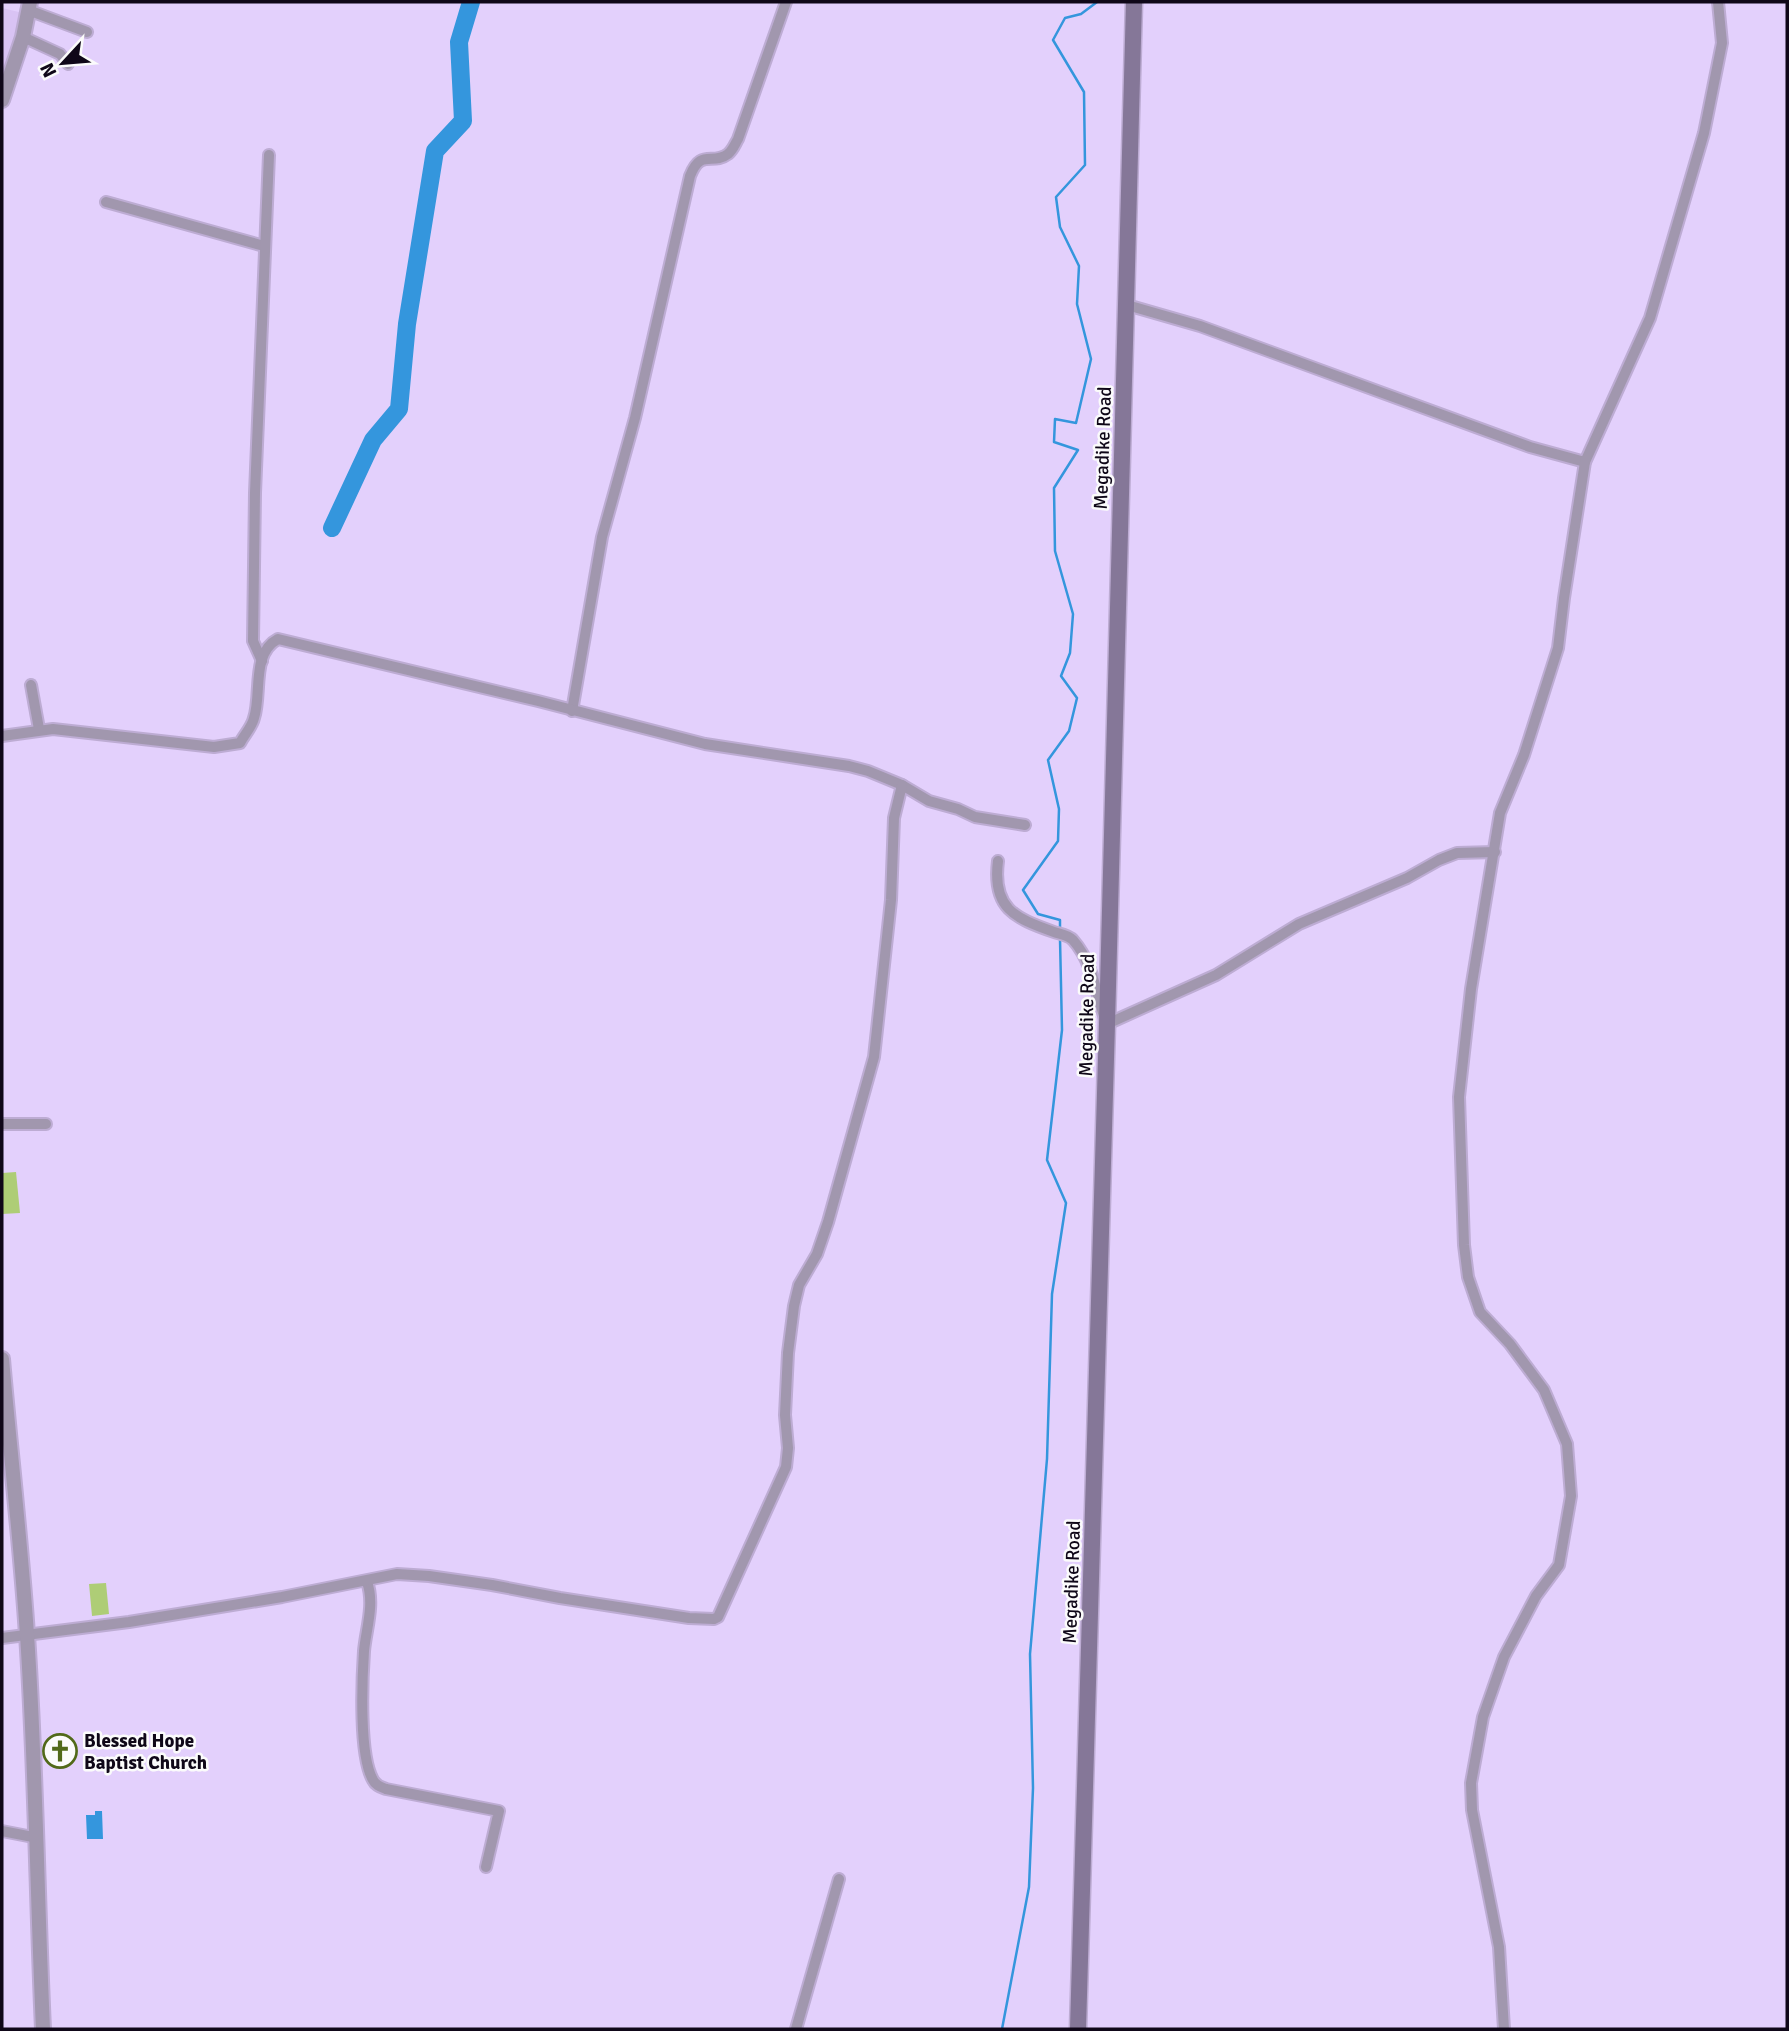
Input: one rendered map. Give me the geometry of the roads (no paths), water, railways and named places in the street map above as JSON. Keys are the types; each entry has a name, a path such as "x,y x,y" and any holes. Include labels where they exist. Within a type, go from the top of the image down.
{"main road":[{"name":"Megadike Road","path":"1078,2029 1134,2"}],"street":[{"path":"572,711 602,537 632,430 690,176 697,162 704,158 725,157 731,152 786,2"},
{"path":"1504,2029 1499,1947 1472,1810 1471,1783 1483,1717 1504,1657 1536,1596 1559,1565 1570,1496 1567,1444 1544,1390 1510,1345 1480,1312 1468,1277 1464,1245 1458,1097 1471,989 1500,813 1524,755 1558,648 1585,461 1650,318 1701,143 1722,43 1718,2"},
{"path":"2,100 23,37 29,6 87,32"},
{"path":"23,37 60,54 68,64"},
{"path":"262,661 253,641 255,492 269,155"},
{"path":"106,202 264,246"},
{"path":"1127,305 1200,327 1530,447 1585,461"},
{"path":"2,736 39,730 214,747 240,743 254,719 262,661 271,642 278,639 705,744 841,764 868,771 902,785 929,801 975,817 1026,825"},
{"path":"31,685 39,730"},
{"path":"2,1638 142,1620 367,1582 397,1574 492,1584 560,1598 689,1618 718,1617 786,1467 788,1353 794,1306 799,1285 817,1254 828,1222 874,1057 891,900 894,818 902,785"},
{"path":"998,861 996,877 1000,897 1021,920 1070,937 1096,982 1098,1002 1107,1024 1216,975 1300,924 1407,878 1439,860 1457,853 1495,852"},
{"path":"2,1124 46,1124"},
{"path":"2,1359 27,1634 38,1838 38,1922 43,2029"},
{"path":"367,1582 371,1599 363,1677 365,1735 373,1781 386,1789 499,1811 486,1867"},
{"path":"2,1830 38,1838"},
{"path":"796,2029 839,1879"}],"water":[{"path":"95,1811 102,1811 103,1839 87,1839 86,1815 95,1815"}],"waterway":[{"path":"332,528 373,440 399,409 407,324 435,151 463,121 459,42 471,2"},
{"path":"1060,928 1060,920 1038,914 1023,890 1058,841 1059,809 1048,760 1069,731 1077,698 1061,676 1070,653 1073,614 1055,551 1054,488 1078,450 1054,442 1055,419 1076,423 1091,359 1077,304 1079,266 1060,227 1056,197 1085,165 1084,92 1053,40 1065,18 1081,14 1097,2"},
{"path":"1002,2029 1029,1887 1033,1788 1030,1654 1047,1459 1052,1294 1066,1203 1047,1160 1062,1030 1060,939"}],"place":[{"name":"Blessed Hope Baptist Church","path":"60,1751"}]}
